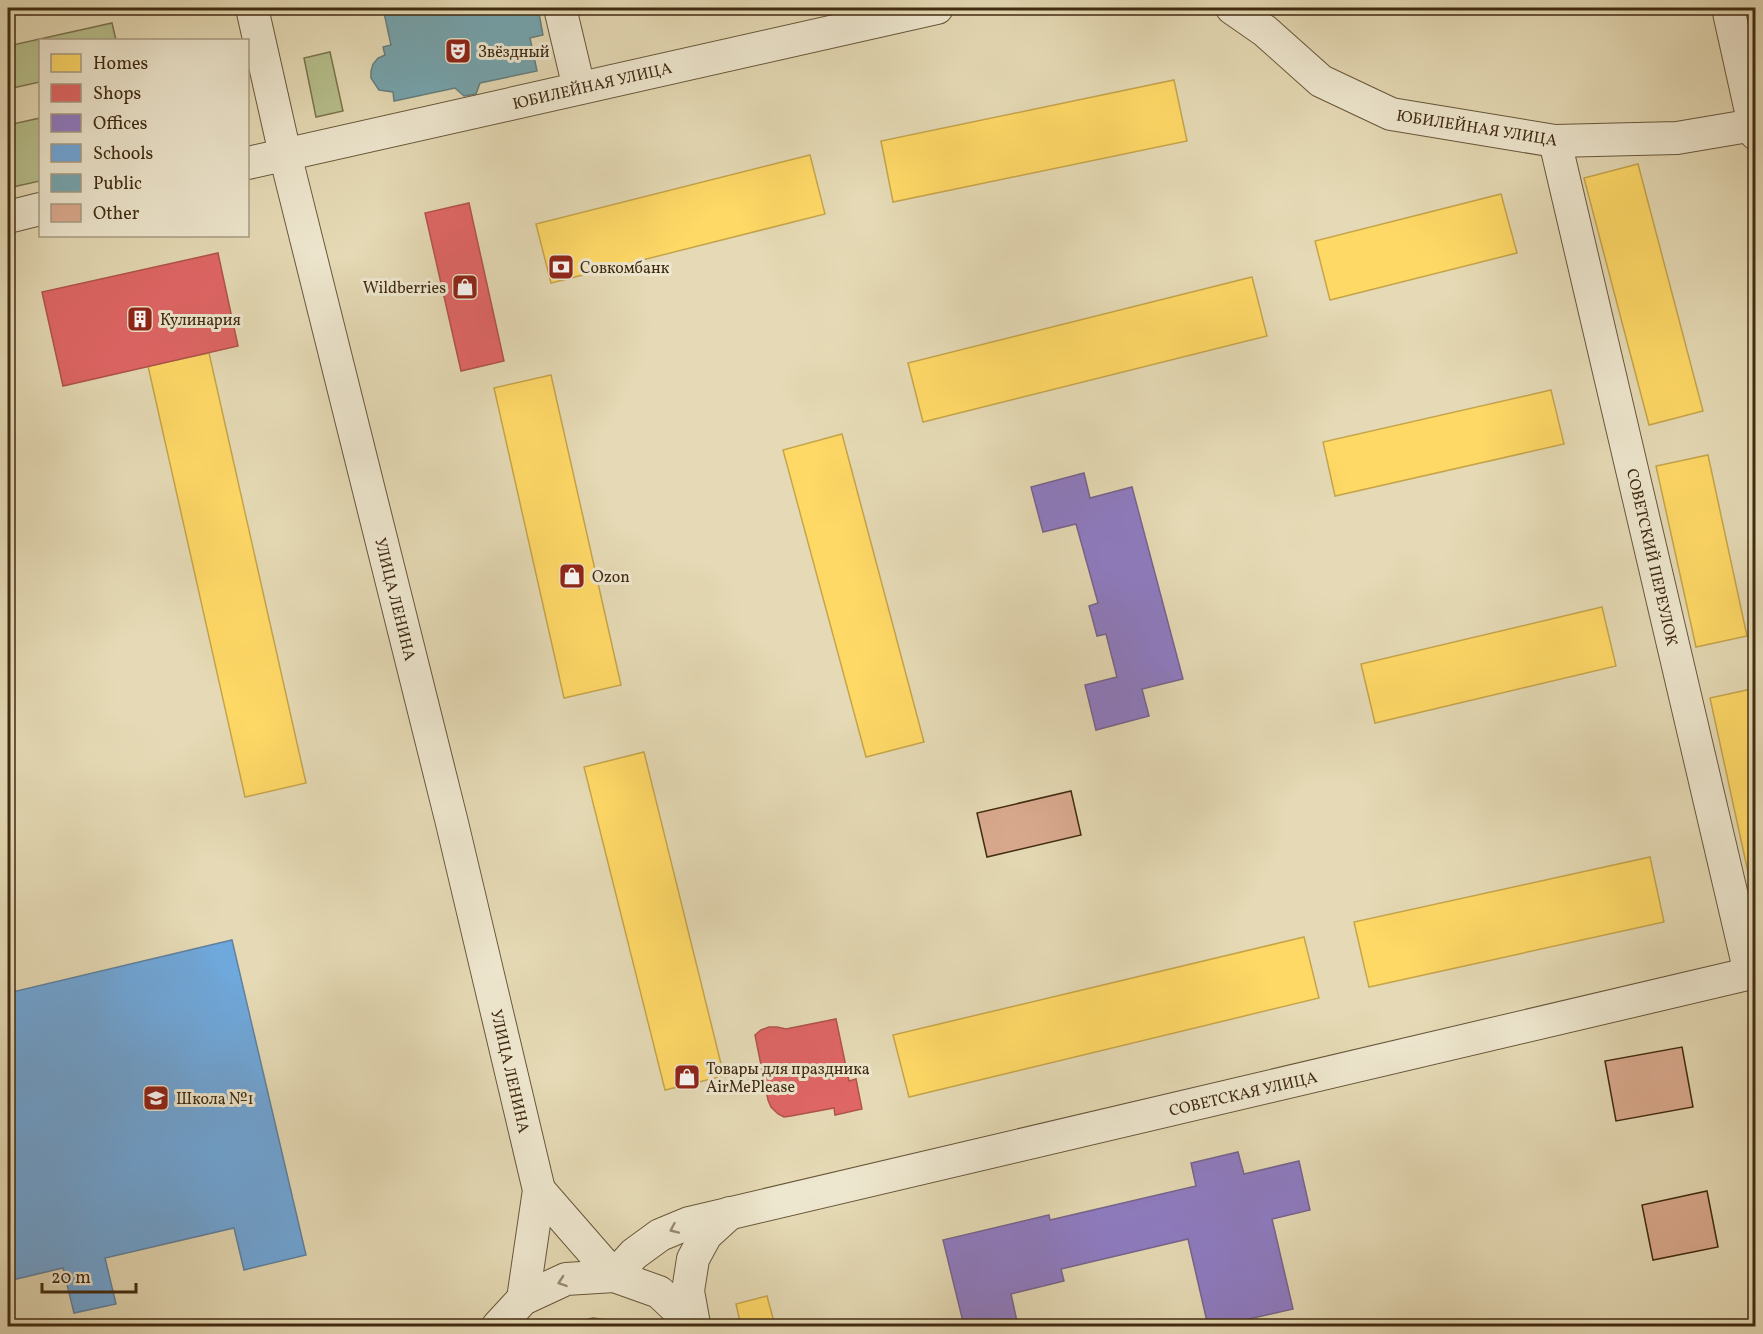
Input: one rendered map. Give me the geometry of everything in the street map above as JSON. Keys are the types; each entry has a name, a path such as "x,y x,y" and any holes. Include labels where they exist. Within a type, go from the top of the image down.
{"street":[{"name":"УЛИЦА ЛЕНИНА","path":"252,8 285,154 455,835 539,1190"},
{"path":"560,8 579,88"},
{"name":"ЮБИЛЕЙНАЯ УЛИЦА","path":"249,162 937,8"},
{"name":"ЮБИЛЕЙНАЯ УЛИЦА","path":"1232,8 1265,31 1320,81 1390,114 1555,141 1677,138 1755,129"},
{"path":"1728,8 1755,129"},
{"name":"СОВЕТСКИЙ ПЕРЕУЛОК","path":"1555,141 1753,972"},
{"path":"8,217 39,209"},
{"name":"СОВЕТСКАЯ УЛИЦА","path":"614,1276 634,1254 660,1235 689,1223 1753,972"},
{"path":"539,1190 614,1276"},
{"path":"523,1299 539,1190"},
{"path":"694,1325 688,1291 693,1259 706,1235 730,1213"},
{"path":"498,1326 523,1299 566,1279 614,1276 659,1292 694,1325"}],"green space":[{"path":"112,23 116,39 40,39"},
{"path":"39,39 39,82 8,89 8,46"},
{"path":"330,52 343,111 316,117 304,58"},
{"path":"39,118 39,181 8,188 8,125"},
{"path":"593,1318 621,1322 628,1326 561,1326"}],"building: Homes":[{"path":"1174,80 1187,141 893,202 881,141"},
{"path":"810,155 825,214 551,283 536,224"},
{"path":"1638,164 1703,411 1649,425 1584,178"},
{"path":"1501,194 1517,253 1330,300 1315,241"},
{"path":"1252,277 1267,336 923,422 908,363"},
{"path":"209,353 306,783 245,797 148,366"},
{"path":"551,375 621,685 564,698 494,388"},
{"path":"1551,390 1564,444 1335,496 1323,442"},
{"path":"842,434 924,742 866,757 783,450"},
{"path":"1708,455 1747,636 1696,647 1656,466"},
{"path":"1602,607 1616,666 1375,723 1361,664"},
{"path":"1756,688 1756,895 1753,895 1710,698"},
{"path":"644,752 724,1076 665,1090 584,767"},
{"path":"1650,857 1664,922 1369,987 1354,922"},
{"path":"1304,937 1319,998 909,1097 893,1035"},
{"path":"767,1296 775,1326 741,1326 736,1304"}],"building: Shops":[{"name":"Wildberries","path":"469,203 504,361 461,371 425,213"},
{"name":"Кулинария","path":"218,253 238,346 63,386 42,292"},
{"path":"836,1019 849,1081 856,1079 862,1109 835,1115 834,1108 784,1117 778,1114 768,1100 755,1035 769,1027 786,1029"}],"building: Offices":[{"path":"1084,473 1090,498 1132,487 1183,679 1142,689 1149,716 1096,730 1085,685 1117,677 1106,634 1097,636 1089,606 1098,603 1076,524 1043,532 1031,487"},
{"path":"1238,1152 1244,1174 1299,1161 1310,1210 1272,1219 1293,1309 1218,1326 1208,1326 1188,1239 1061,1269 1064,1281 1011,1294 1018,1326 964,1326 943,1240 1049,1215 1050,1220 1196,1186 1191,1163"}],"building: Schools":[{"path":"232,940 306,1255 244,1270 234,1228 105,1258 116,1304 74,1313 63,1268 8,1281 8,993"}],"building: Public":[{"name":"Звёздный","path":"383,8 538,8 543,35 530,38 537,71 480,83 476,94 464,96 455,88 394,101 393,92 379,90 371,78 373,64 385,55 383,47 391,45"}],"building: Other":[{"path":"1071,791 1081,835 987,857 977,813"},
{"path":"1682,1047 1693,1107 1616,1121 1605,1061"},
{"path":"1707,1191 1718,1247 1653,1260 1642,1205"}],"place":[{"name":"Звёздный","path":"458,51"},
{"name":"Совкомбанк","path":"561,267"},
{"name":"Wildberries","path":"465,287"},
{"name":"Кулинария","path":"140,319"},
{"name":"Ozon","path":"572,576"},
{"name":"Товары для праздника AirMePlease","path":"687,1077"},
{"name":"Школа №1","path":"156,1098"}]}
